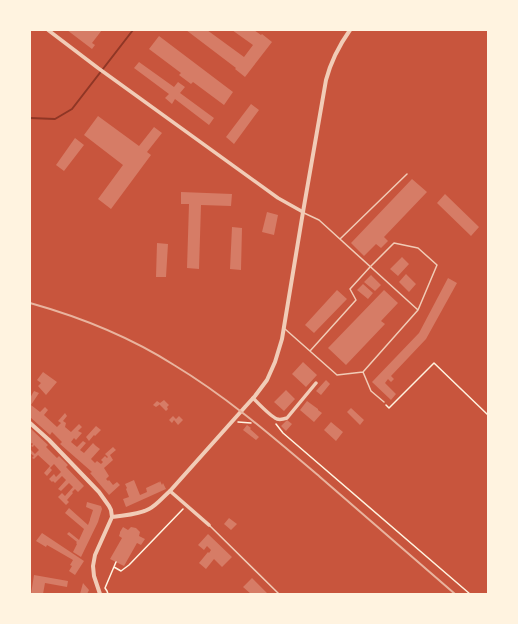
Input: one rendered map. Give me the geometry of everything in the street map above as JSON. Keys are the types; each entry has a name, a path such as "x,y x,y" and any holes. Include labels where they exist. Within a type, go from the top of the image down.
{"street":[{"path":"48,30 278,198 303,212"},
{"path":"112,517 146,510 157,503 232,422 267,380 278,351 284,328 327,76 336,53 350,30"},
{"path":"253,398 276,418 282,420 287,418 316,384"},
{"path":"30,423 49,440 100,492 111,510 112,517 94,561 93,571 100,594"},
{"path":"170,490 209,525"}],"lane":[{"path":"340,239 407,174"},
{"path":"303,212 319,220 418,310"},
{"path":"284,328 337,375 363,372 418,310 437,265 418,248 394,243 350,289 356,300 310,351"},
{"path":"363,372 371,391 384,402"},
{"path":"209,525 279,594"}],"path":[{"path":"384,402 389,408 434,363 488,415"},
{"path":"276,418 276,423 283,432 470,594"},
{"path":"232,422 252,423"},
{"path":"114,567 121,571 129,565 187,506"},
{"path":"107,591 105,588 116,562"}],"building":[{"path":"67,30 102,30 92,43 95,45 92,49"},
{"path":"186,30 207,30 244,57 253,45 232,30 254,30 272,42 245,77 235,69 236,68"},
{"path":"159,36 233,92 224,105 193,82 191,84 179,75 181,73 149,49"},
{"path":"139,62 174,87 178,82 185,87 180,93 214,118 209,125 175,99 172,104 165,98 169,94 134,68"},
{"path":"251,104 259,110 234,144 226,137"},
{"path":"98,116 139,146 154,127 162,133 147,152 151,155 111,209 98,199 123,165 84,135"},
{"path":"75,138 84,145 64,171 56,165"},
{"path":"412,179 427,192 384,237 388,241 381,248 376,244 364,256 351,243"},
{"path":"181,192 232,194 231,206 201,205 199,269 187,268 189,204 181,204"},
{"path":"445,194 479,227 471,236 437,203"},
{"path":"267,212 278,215 274,235 262,232"},
{"path":"232,227 242,228 241,270 230,269"},
{"path":"157,243 168,244 166,277 156,277"},
{"path":"402,257 409,264 398,276 390,269"},
{"path":"406,274 416,284 409,292 399,282"},
{"path":"371,275 381,285 375,291 364,282"},
{"path":"448,278 457,283 426,339 391,376 394,379 391,382 388,379 385,383 396,394 391,400 372,382 419,333"},
{"path":"363,284 373,293 368,299 357,290"},
{"path":"337,290 347,299 314,333 305,325"},
{"path":"384,290 398,303 381,321 385,324 346,365 328,348"},
{"path":"303,362 317,375 306,387 292,374"},
{"path":"43,372 57,382 46,395 38,386 41,383 37,380"},
{"path":"326,380 330,384 321,395 316,391"},
{"path":"286,390 295,399 284,411 274,402"},
{"path":"34,391 39,393 31,405 40,412 45,407 48,410 44,415 57,427 61,423 58,421 65,413 67,416 63,421 66,423 65,427 71,432 79,424 82,427 78,431 82,433 76,440 74,438 71,442 77,447 83,441 86,443 80,450 84,453 93,443 100,449 91,459 95,463 97,461 101,464 103,462 101,460 105,456 107,458 108,457 105,454 113,447 116,450 110,455 113,460 104,468 109,476 106,479 113,485 117,482 120,485 109,495 90,473 92,472 60,444 62,442 52,432 50,435 30,417 30,398"},
{"path":"164,400 169,405 167,407 168,409 166,411 159,404 156,407 153,405 157,401 160,403"},
{"path":"307,401 322,413 314,422 300,410"},
{"path":"351,408 364,420 360,425 347,412"},
{"path":"173,416 176,419 179,416 183,420 178,425 174,420 172,423 169,420"},
{"path":"287,420 292,424 286,431 281,426"},
{"path":"331,422 343,432 336,441 324,430"},
{"path":"247,425 259,437 256,440 243,430"},
{"path":"96,426 101,430 89,441 86,437"},
{"path":"30,428 48,445 46,447 57,458 59,456 68,465 66,467 84,486 78,492 75,489 72,492 73,493 67,500 69,502 66,505 58,497 62,493 65,496 73,487 69,483 61,491 58,489 66,480 62,476 55,483 49,479 54,474 56,477 61,472 54,464 50,468 52,470 47,476 44,473 50,466 38,455 34,459 32,458 34,456 30,453 30,449 35,454 39,450 34,445 33,447 31,446 33,444 32,443 30,444"},
{"path":"134,480 140,495 147,492 146,488 159,483 160,481 166,489 126,507 123,499 129,497 125,484"},
{"path":"87,502 101,506 102,509 98,522 81,557 73,552 77,542 67,534 69,532 79,540 84,529 65,513 69,508 88,525 93,510 86,507"},
{"path":"229,518 237,524 231,530 224,524"},
{"path":"123,527 128,530 131,527 136,528 140,532 139,536 145,539 141,545 137,543 124,566 110,559 122,538 119,536"},
{"path":"42,533 84,561 75,575 69,571 73,560 47,545 46,547 36,541"},
{"path":"208,534 232,557 222,567 214,559 206,569 199,563 211,550 207,546 204,550 198,545"},
{"path":"34,575 68,581 67,587 45,583 43,594 31,594"},
{"path":"252,578 267,593 266,594 251,594 243,587"},
{"path":"83,583 89,590 87,594 80,594"}],"waterway":[{"path":"30,118 55,119 72,109 133,30"}],"railway":[{"path":"30,303 86,321 140,345 213,390 267,432 455,594"}]}
